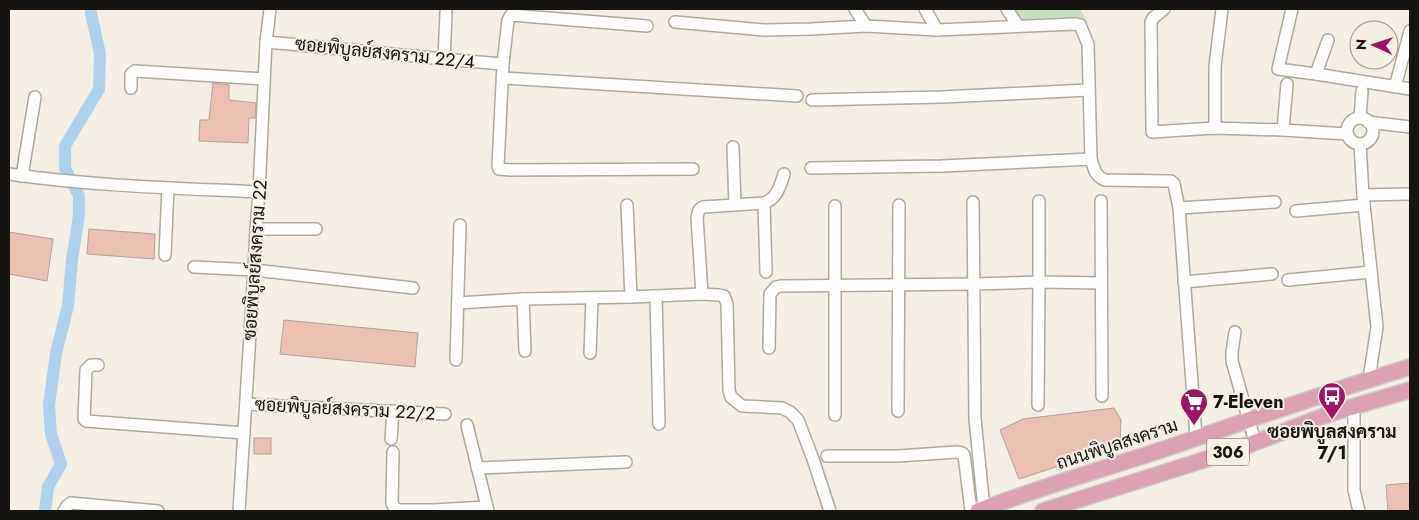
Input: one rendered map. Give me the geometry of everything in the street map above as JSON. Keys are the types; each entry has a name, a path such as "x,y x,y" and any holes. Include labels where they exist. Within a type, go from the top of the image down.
{"main road":[{"name":"ถนนพิบูลสงคราม","path":"977,510 1162,450 1368,379 1410,367"},
{"name":"306","path":"1044,511 1238,449 1354,406 1410,390"},
{"path":"1289,406 1293,428"}],"street":[{"name":"ซอยพิบูลย์สงคราม 22","path":"239,511 259,192 266,42 270,9"},
{"path":"854,9 866,26"},
{"path":"925,9 937,30"},
{"path":"1008,9 1018,26"},
{"path":"1164,9 1151,22 1152,132 1215,128 1347,134"},
{"path":"1215,128 1215,66 1222,9"},
{"path":"1292,9 1278,69 1410,89"},
{"path":"444,60 446,12"},
{"path":"647,26 510,15 503,64 497,161 499,169 693,169"},
{"path":"675,22 765,30 810,30 866,26 937,30 1080,25 1088,44 1091,159 1095,172 1105,180 1171,182 1174,184 1179,208 1196,437"},
{"path":"1395,87 1410,32"},
{"path":"1316,74 1328,40"},
{"name":"ซอยพิบูลย์สงคราม 22/4","path":"266,42 503,64"},
{"path":"131,88 131,74 135,71 264,79"},
{"path":"503,78 797,96"},
{"path":"1284,130 1287,84"},
{"path":"812,100 942,97 1090,90"},
{"path":"1362,91 1364,120 1372,129 1371,137 1360,144 1350,140 1347,134 1347,127 1351,122 1364,120 1410,127"},
{"path":"22,176 35,97"},
{"path":"1360,144 1363,200 1377,327 1368,379"},
{"path":"733,147 735,204"},
{"path":"811,168 942,166 1091,159"},
{"path":"9,174 60,181 259,192"},
{"path":"702,294 697,217 699,210 703,207 770,201 778,191 784,174"},
{"path":"165,255 168,188"},
{"path":"1296,211 1410,194"},
{"path":"1038,405 1039,201"},
{"path":"1101,201 1102,396"},
{"path":"973,202 976,418 979,471 977,510"},
{"path":"1179,208 1275,202"},
{"path":"764,203 766,272"},
{"path":"627,205 631,297"},
{"path":"898,411 899,205"},
{"path":"835,206 835,415"},
{"path":"456,360 460,225"},
{"path":"256,229 316,229"},
{"path":"194,267 254,270 413,288"},
{"path":"1288,280 1371,272"},
{"path":"1184,282 1272,274"},
{"path":"769,348 770,294 772,290 780,286 1039,282 1102,283"},
{"path":"458,303 523,299 702,294 724,296 726,304 729,390 731,397 742,406 782,408 790,412 798,420 830,511"},
{"path":"656,296 659,424"},
{"path":"590,354 592,298"},
{"path":"523,299 525,351"},
{"path":"1235,332 1232,356 1255,442"},
{"path":"98,365 91,365 86,370 84,419 86,421 244,434"},
{"name":"ซอยพิบูลย์สงคราม 22/2","path":"246,404 445,414"},
{"path":"1354,406 1354,490 1359,511"},
{"path":"391,439 393,411"},
{"path":"393,452 392,503 398,510 487,509 467,425"},
{"path":"827,456 898,456 962,453 977,510"},
{"path":"478,468 626,462"},
{"path":"64,511 71,503 158,511"}],"green space":[{"path":"1010,9 1080,9 1088,22 1020,24"}],"building":[{"path":"213,83 229,85 229,100 256,103 255,118 249,118 248,143 199,141 200,120 209,120"},
{"path":"89,229 155,234 154,259 87,254"},
{"path":"9,232 53,239 47,281 9,274"},
{"path":"284,320 418,333 415,367 280,354"},
{"path":"1114,408 1121,420 1120,446 1019,479 1000,430 1023,419"},
{"path":"254,438 271,438 271,454 254,454"},
{"path":"1410,483 1410,511 1388,511 1386,485"}],"waterway":[{"path":"45,511 48,487 61,464 51,434 49,405 56,353 68,306 72,260 79,215 79,196 65,168 65,146 99,89 100,54 91,9"}],"place":[{"name":"ซอยพิบูลสงคราม 7/1","path":"1332,420"},
{"name":"7-Eleven","path":"1194,426"}]}
